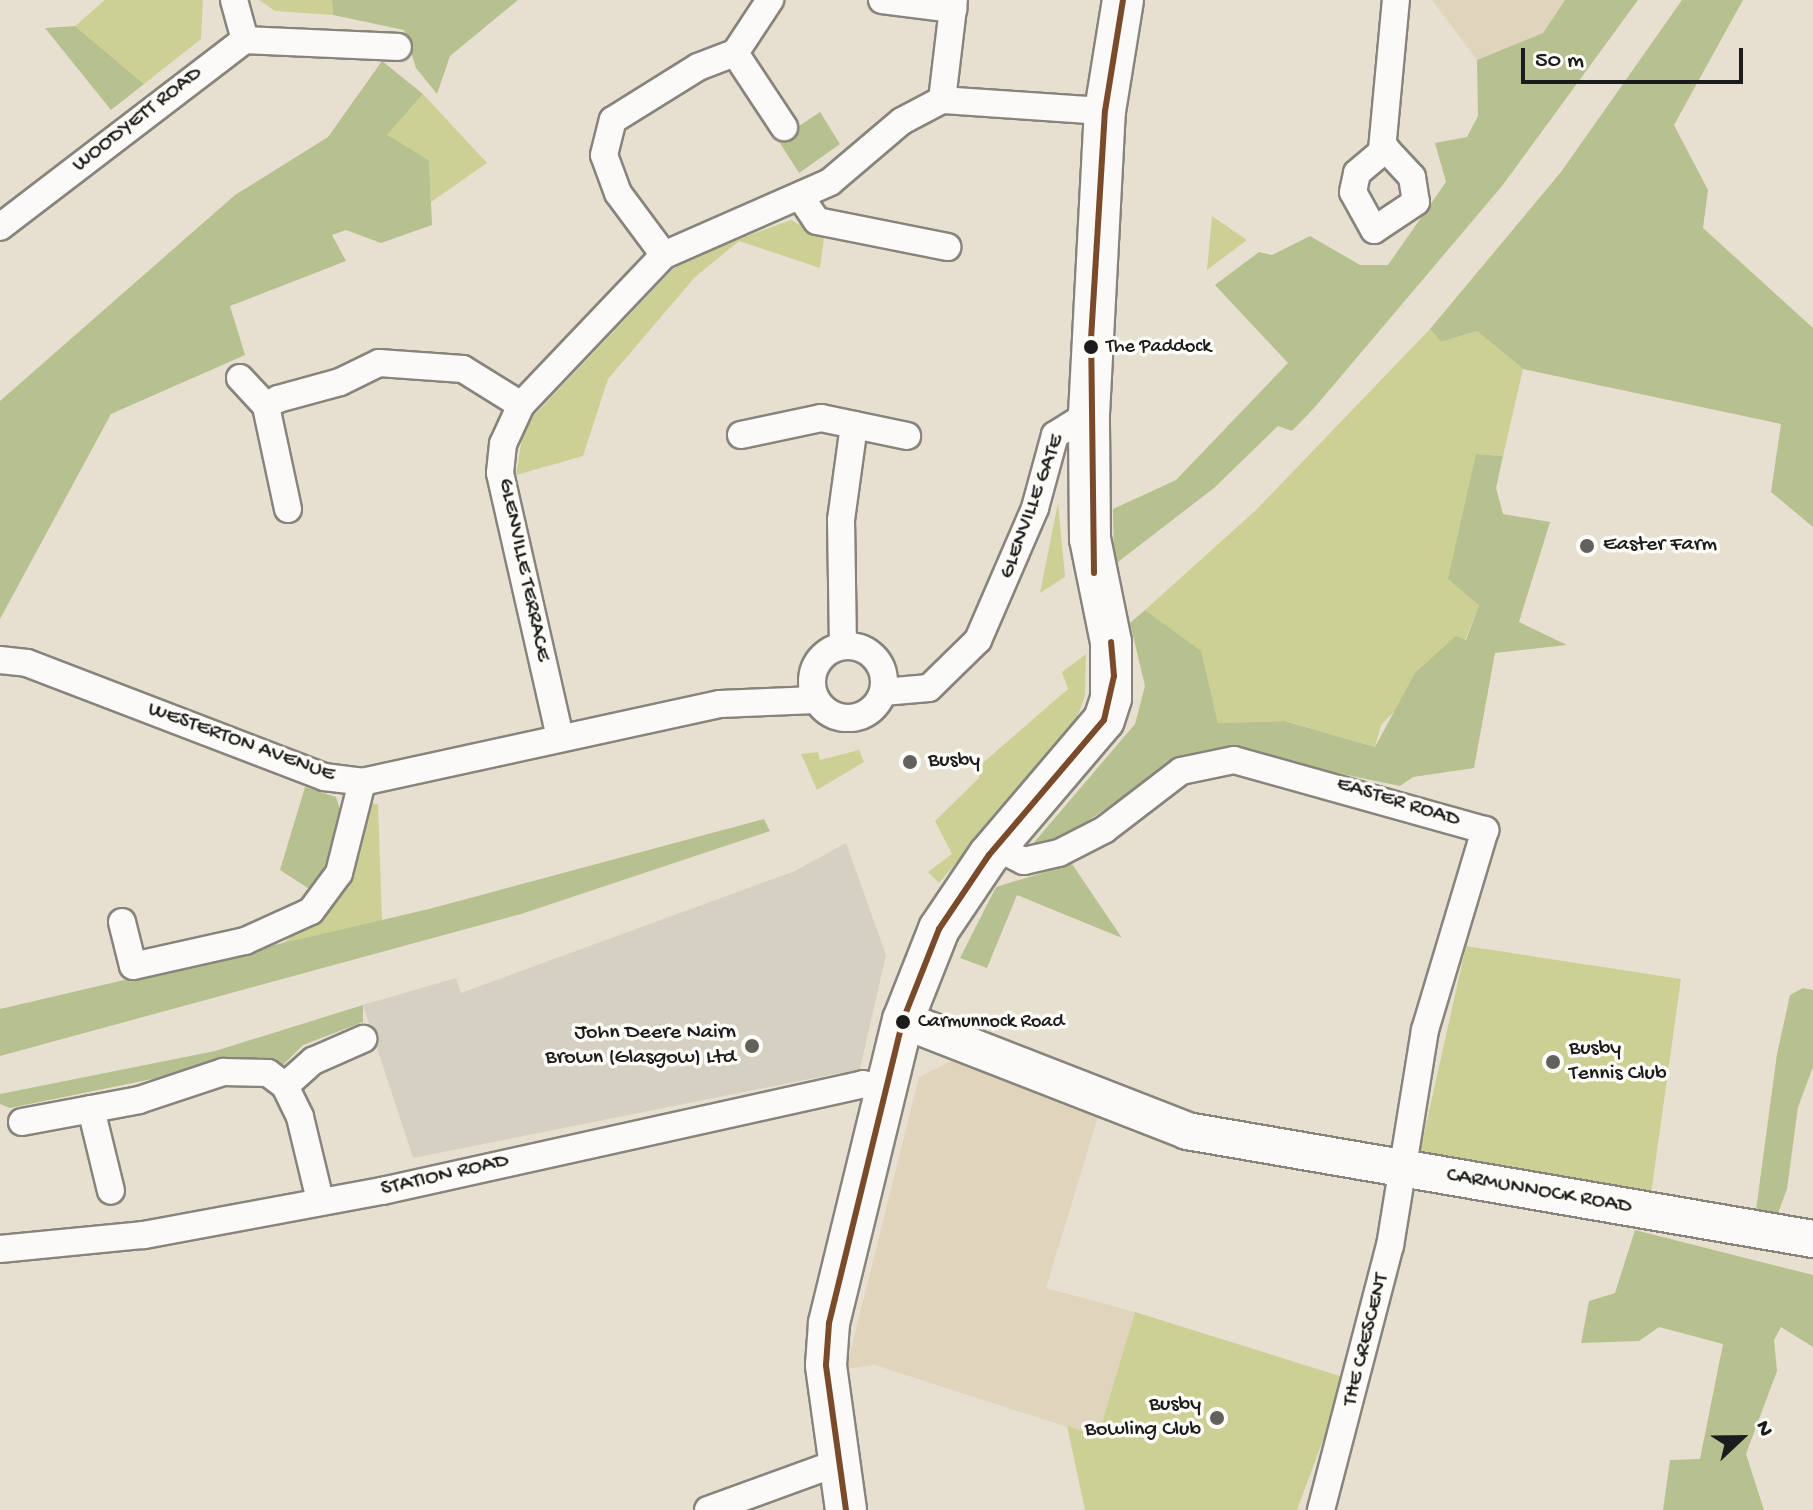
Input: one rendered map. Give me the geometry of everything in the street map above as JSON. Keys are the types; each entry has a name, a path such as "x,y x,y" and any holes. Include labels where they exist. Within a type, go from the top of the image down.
{"main road":[{"path":"846,1510 837,1463 829,1323 903,1020 939,929 996,847 1104,720 1111,698 1111,642 1090,539 1089,414 1105,111 1123,0"},
{"name":"CARMUNNOCK ROAD","path":"903,1020 1187,1131 1813,1239"}],"street":[{"path":"234,0 245,40 398,47"},
{"path":"664,255 618,193 604,155 613,120 698,67 735,53 770,0"},
{"path":"882,0 954,4 942,100"},
{"path":"1382,150 1396,0"},
{"name":"WOODYETT ROAD","path":"0,227 245,40"},
{"path":"735,53 784,127"},
{"path":"266,406 379,363 463,369 521,405 664,255 830,182 902,121 942,100 1105,111"},
{"path":"800,196 817,221 947,247"},
{"path":"240,378 266,406 288,509"},
{"name":"GLENVILLE TERRACE","path":"521,405 503,444 500,473 560,737"},
{"name":"GLENVILLE GATE","path":"883,692 929,688 978,640 1035,508 1055,435 1089,414"},
{"path":"741,435 801,420 854,425 907,436"},
{"path":"843,646 841,520 854,425"},
{"path":"843,646 875,659 883,692 866,715 852,719 815,700 815,666 843,646"},
{"name":"WESTERTON AVENUE","path":"0,660 27,663 324,777 362,782 720,704 815,700"},
{"name":"EASTER ROAD","path":"996,847 1024,861 1059,853 1104,830 1181,771 1234,760 1485,830 1425,1030 1404,1168"},
{"path":"122,922 133,966 245,941 311,911 339,873 362,782"},
{"path":"285,1086 313,1061 363,1039"},
{"path":"22,1122 91,1109 223,1072 268,1073 285,1086 320,1200"},
{"name":"STATION ROAD","path":"0,1249 144,1235 863,1084 885,1090"},
{"path":"91,1109 111,1191"},
{"name":"THE CRESCENT","path":"1321,1510 1404,1168"},
{"path":"708,1510 837,1463"}],"shaded area":[{"path":"1432,0 1565,0 1543,33 1477,60"},
{"path":"846,843 886,955 860,1069 413,1158 363,1005 456,978 461,993 795,871"},
{"path":"951,1061 1098,1117 1046,1288 1135,1312 1098,1437 875,1365 846,1369 919,1077"}],"green space":[{"path":"105,0 203,0 201,39 144,84 75,26"},
{"path":"259,0 332,0 333,15 275,11"},
{"path":"332,0 518,0 450,56 437,94 416,68 404,30 333,15"},
{"path":"1565,0 1638,0 1502,186 1315,407 1292,431 1278,426 1214,488 1114,565 1113,509 1176,480 1288,363 1215,285 1259,252 1272,255 1310,236 1360,265 1388,265 1446,182 1435,143 1467,137 1478,116 1477,60 1543,33"},
{"path":"1682,0 1743,0 1674,125 1708,190 1703,228 1813,328 1813,527 1771,492 1781,424 1523,369 1477,331 1441,342 1430,329 1561,172"},
{"path":"75,26 144,84 111,110 45,28"},
{"path":"382,61 423,94 387,135 429,160 432,225 381,243 346,230 332,235 346,261 230,306 245,355 111,414 0,619 0,401 235,195 328,137"},
{"path":"423,94 487,163 431,202 429,160 386,136"},
{"path":"820,112 840,144 799,173 778,140"},
{"path":"1212,216 1247,240 1207,270"},
{"path":"791,220 824,238 820,268 739,241 695,277 608,379 583,456 516,475 524,426 673,269 692,256"},
{"path":"1430,329 1441,342 1477,331 1523,369 1503,456 1476,454 1479,605 1465,640 1381,725 1375,747 1286,721 1218,723 1200,651 1145,610 1256,510"},
{"path":"1476,454 1503,456 1496,488 1503,514 1550,522 1519,622 1567,645 1495,653 1474,768 1413,777 1400,786 1220,749 1178,760 1064,837 1031,846 1135,724 1145,686 1130,623 1145,610 1201,651 1218,723 1285,721 1375,747 1415,673 1456,636 1466,640 1479,605 1448,579"},
{"path":"1058,503 1065,577 1040,593"},
{"path":"1086,654 1085,696 1075,723 939,883 928,872 952,854 935,821 979,778 978,767 1068,689 1062,672"},
{"path":"859,750 864,762 817,790 801,754 818,752 820,760"},
{"path":"305,787 336,797 343,819 314,892 280,870"},
{"path":"364,803 378,804 382,920 282,944 321,913"},
{"path":"764,819 770,831 521,914 0,1056 0,1009 429,909"},
{"path":"1072,864 1122,938 1017,895 987,968 960,958 996,887"},
{"name":"Busby Tennis Club","path":"1466,946 1681,979 1651,1194 1419,1156"},
{"path":"1803,988 1813,990 1813,1067 1798,1107 1787,1189 1778,1213 1756,1210 1777,1054 1790,995"},
{"path":"363,1005 363,1022 303,1045 283,1065 260,1057 10,1108 0,1104 0,1094 215,1051"},
{"path":"1635,1230 1813,1275 1813,1347 1781,1327 1774,1340 1777,1371 1746,1454 1764,1510 1663,1510 1670,1460 1700,1459 1723,1344 1659,1327 1639,1341 1581,1343 1589,1301 1615,1293"},
{"name":"Busby Bowling Club","path":"1135,1312 1346,1378 1297,1510 1085,1510 1067,1426 1098,1436"}],"transit line":[{"path":"1094,573 1091,339 1105,111 1123,0"},
{"path":"846,1510 826,1365 829,1323 903,1020 939,929 989,855 1104,720 1114,676 1111,642"}],"place":[{"name":"The Paddock","path":"1091,347"},
{"name":"Easter Farm","path":"1587,546"},
{"name":"Busby","path":"910,762"},
{"name":"Carmunnock Road","path":"903,1022"},
{"name":"John Deere Nairn Brown (Glasgow) Ltd","path":"752,1046"},
{"name":"Busby Tennis Club","path":"1553,1062"},
{"name":"Busby Bowling Club","path":"1217,1418"}]}
